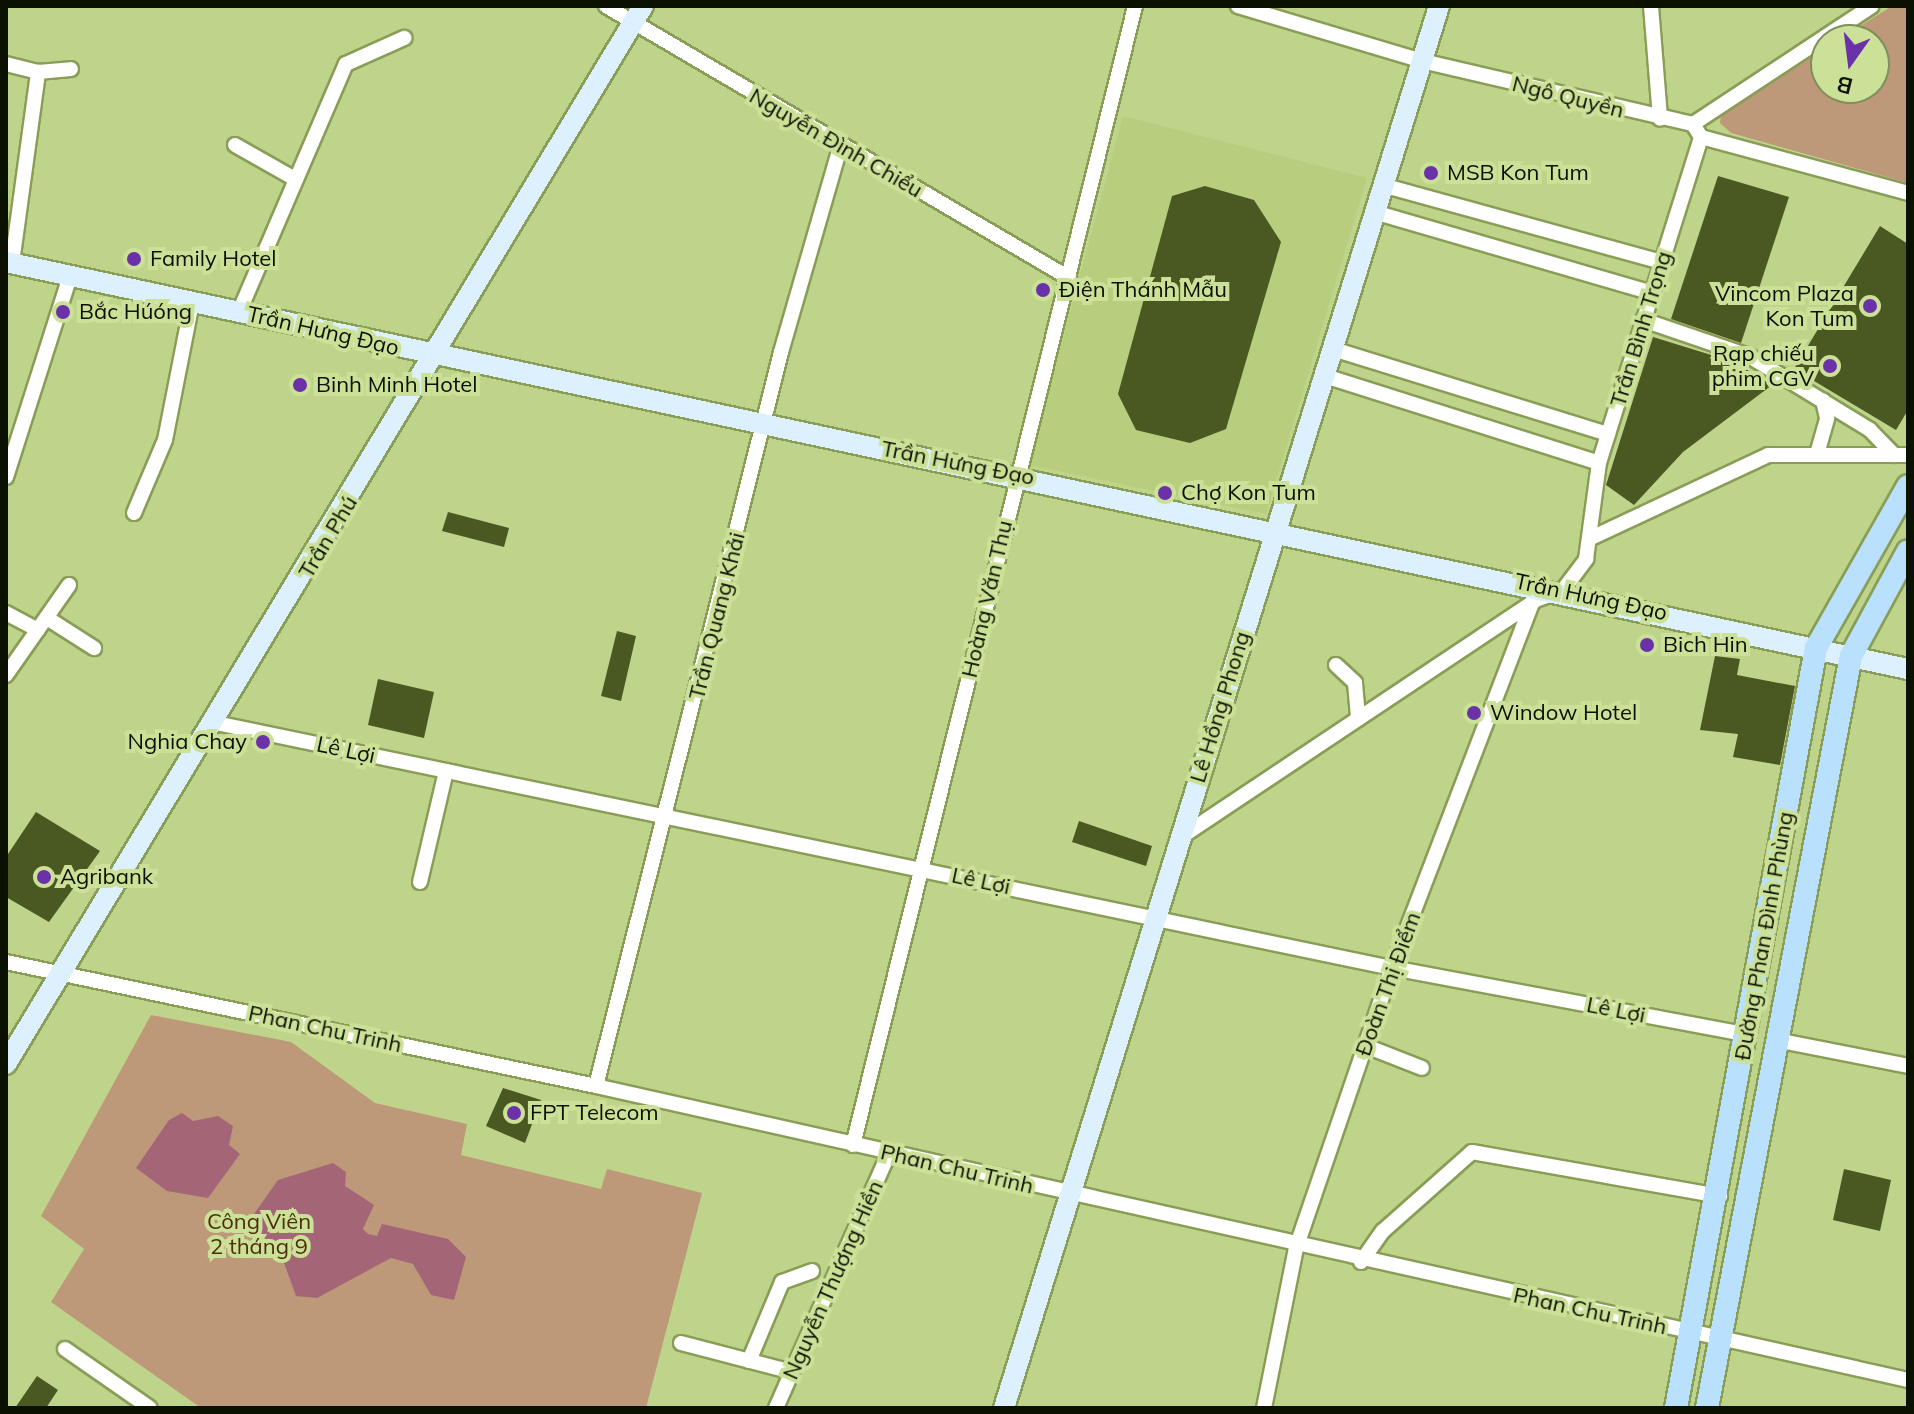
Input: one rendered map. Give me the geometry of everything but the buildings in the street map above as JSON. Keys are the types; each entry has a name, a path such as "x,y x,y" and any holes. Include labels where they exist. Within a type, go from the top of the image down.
{"main road":[{"name":"Đường Phan Đình Phùng","path":"1676,1408 1720,1196 1816,648 1908,486"},
{"name":"Đường Phan Đình Phùng","path":"1707,1408 1781,1041 1851,656 1908,551"}],"street":[{"name":"Nguyễn Đình Chiểu","path":"606,6 638,14 840,147 1069,278"},
{"name":"Hoàng Văn Thụ","path":"853,1145 924,869 1017,473 1069,278 1135,6"},
{"name":"Ngô Quyền","path":"1238,6 1422,61 1660,119 1908,193"},
{"name":"Lê Hồng Phong","path":"1004,1408 1075,1197 1178,839 1439,6"},
{"path":"1651,6 1660,119"},
{"path":"1697,131 1872,6"},
{"name":"Trần Phú","path":"6,1064 59,973 216,723 638,14"},
{"path":"239,312 346,64 404,38"},
{"path":"6,64 38,72 71,69"},
{"path":"9,262 38,72"},
{"name":"Trần Bình Trọng","path":"1563,590 1586,559 1599,463 1662,262 1697,131"},
{"path":"235,145 295,179"},
{"name":"Trần Quang Khải","path":"596,1086 668,818 763,425 840,147"},
{"path":"1382,185 1662,262"},
{"path":"1374,212 1652,293"},
{"name":"Trần Hưng Đạo","path":"9,262 763,425 1017,473 1274,531 1563,590 1908,669"},
{"path":"6,477 70,276"},
{"path":"134,513 165,440 192,303"},
{"path":"1643,320 1749,356 1823,400 1901,455"},
{"path":"1333,349 1608,434"},
{"path":"1325,376 1599,463"},
{"path":"1817,454 1827,418 1823,400"},
{"path":"1591,538 1768,455 1901,455"},
{"path":"6,675 69,585"},
{"path":"1178,839 1533,601 1563,590"},
{"name":"Đoàn Thị Điểm","path":"1264,1408 1296,1248 1392,968 1533,601"},
{"path":"6,613 42,624 94,648"},
{"path":"1336,665 1355,683 1358,719"},
{"name":"Lê Lợi","path":"216,723 1392,968 1746,1034"},
{"path":"420,882 446,771"},
{"name":"Phan Chu Trinh","path":"6,962 596,1086 1296,1248 1908,1380"},
{"path":"1781,1041 1908,1066"},
{"path":"1366,1046 1422,1068"},
{"path":"1361,1262 1383,1231 1472,1152 1720,1196"},
{"name":"Nguyễn Thượng Hiền","path":"776,1408 889,1153"},
{"path":"749,1361 782,1282 812,1271"},
{"path":"681,1343 792,1372"},
{"path":"65,1349 150,1408"}],"shaded area":[{"name":"Chợ Kon Tum","path":"1123,116 1367,178 1266,514 1029,465"},
{"path":"182,1113 193,1121 218,1116 233,1126 229,1145 240,1154 208,1198 167,1191 136,1168 169,1120"},
{"path":"333,1163 346,1172 345,1186 374,1205 363,1229 368,1234 377,1236 382,1224 448,1239 466,1257 454,1300 431,1295 413,1264 391,1258 317,1298 296,1296 279,1249 247,1224 278,1180"}],"green space":[{"path":"1892,6 1908,6 1908,183 1731,133 1720,123 1721,114 1810,58 1810,104 1890,104 1890,24 1863,24"},
{"name":"Công Viên 2 tháng 9","path":"151,1015 291,1042 375,1103 467,1124 461,1155 601,1189 607,1169 702,1193 646,1408 201,1408 51,1302 84,1249 41,1216"}],"place":[{"name":"MSB Kon Tum","path":"1431,173"},
{"name":"Family Hotel","path":"134,259"},
{"name":"Điện Thánh Mẫu","path":"1043,290"},
{"name":"Vincom Plaza Kon Tum","path":"1870,306"},
{"name":"Bắc Húóng","path":"63,312"},
{"name":"Rạp chiếu phim CGV","path":"1830,366"},
{"name":"Binh Minh Hotel","path":"300,385"},
{"name":"Chợ Kon Tum","path":"1165,493"},
{"name":"Bich Hin","path":"1647,645"},
{"name":"Window Hotel","path":"1474,713"},
{"name":"Nghia Chay","path":"263,742"},
{"name":"Agribank","path":"44,877"},
{"name":"FPT Telecom","path":"514,1113"}]}
